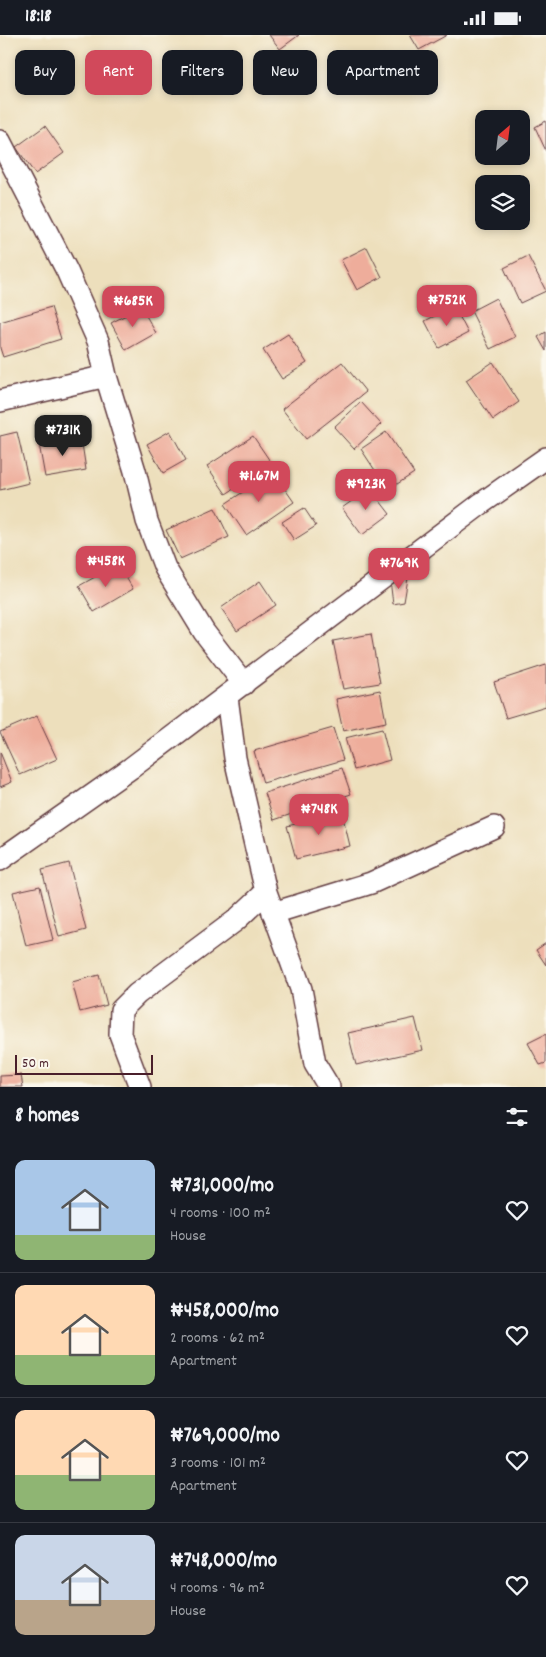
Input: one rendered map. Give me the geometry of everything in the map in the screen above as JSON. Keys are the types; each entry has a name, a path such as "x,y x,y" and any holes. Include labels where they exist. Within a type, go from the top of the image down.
{"street":[{"path":"0,141 67,271 98,341 106,376 135,471 147,521 165,568 204,632 244,684"},
{"path":"0,401 106,376"},
{"path":"0,860 131,769 482,503 546,458"},
{"path":"226,697 235,758 266,892 301,989 315,1065 329,1087"},
{"path":"273,913 371,883 494,827"},
{"path":"140,1087 120,1034 121,1010 137,994 235,921 266,892"}],"building":[{"path":"269,35 299,35 280,49"},
{"path":"410,35 447,35 419,50"},
{"path":"546,121 546,151 535,127"},
{"path":"45,126 64,153 35,174 16,147"},
{"path":"367,247 382,277 357,290 341,260"},
{"path":"528,256 546,291 520,303 504,268"},
{"path":"496,298 515,337 490,349 471,311"},
{"path":"454,306 468,333 439,348 425,321"},
{"path":"51,307 61,339 3,357 0,348 0,322"},
{"path":"141,307 156,333 126,350 111,323"},
{"path":"546,332 546,351 538,337"},
{"path":"288,334 307,363 282,379 263,350"},
{"path":"342,362 366,392 306,439 282,409"},
{"path":"493,362 519,402 493,420 466,380"},
{"path":"361,402 381,424 354,449 334,427"},
{"path":"170,431 186,460 163,473 147,444"},
{"path":"17,432 29,483 0,490 0,436"},
{"path":"386,432 414,473 388,490 361,449"},
{"path":"253,436 272,464 226,494 207,466"},
{"path":"81,437 86,470 45,477 39,444"},
{"path":"273,472 294,502 246,535 225,504"},
{"path":"370,488 390,514 362,535 342,508"},
{"path":"215,508 229,537 180,559 166,530"},
{"path":"304,508 316,526 294,540 282,522"},
{"path":"118,564 133,589 94,612 79,586"},
{"path":"408,578 404,602 393,604 390,580"},
{"path":"260,581 276,605 237,631 221,608"},
{"path":"371,634 380,683 343,689 333,641"},
{"path":"546,665 546,706 506,718 494,682"},
{"path":"380,690 386,722 343,731 336,699"},
{"path":"37,716 57,759 20,775 0,732"},
{"path":"333,728 343,760 263,783 254,751"},
{"path":"382,729 390,760 354,770 345,738"},
{"path":"0,752 12,782 0,787"},
{"path":"342,768 351,794 274,820 265,793"},
{"path":"342,813 350,846 296,859 287,826"},
{"path":"69,863 86,930 59,937 42,870"},
{"path":"40,886 53,940 26,946 13,892"},
{"path":"546,943 546,965 536,950"},
{"path":"99,975 107,1005 80,1012 72,982"},
{"path":"415,1018 423,1050 356,1065 348,1033"},
{"path":"546,1034 546,1063 540,1065 528,1043"},
{"path":"21,1075 23,1087 0,1087 0,1076"}]}
